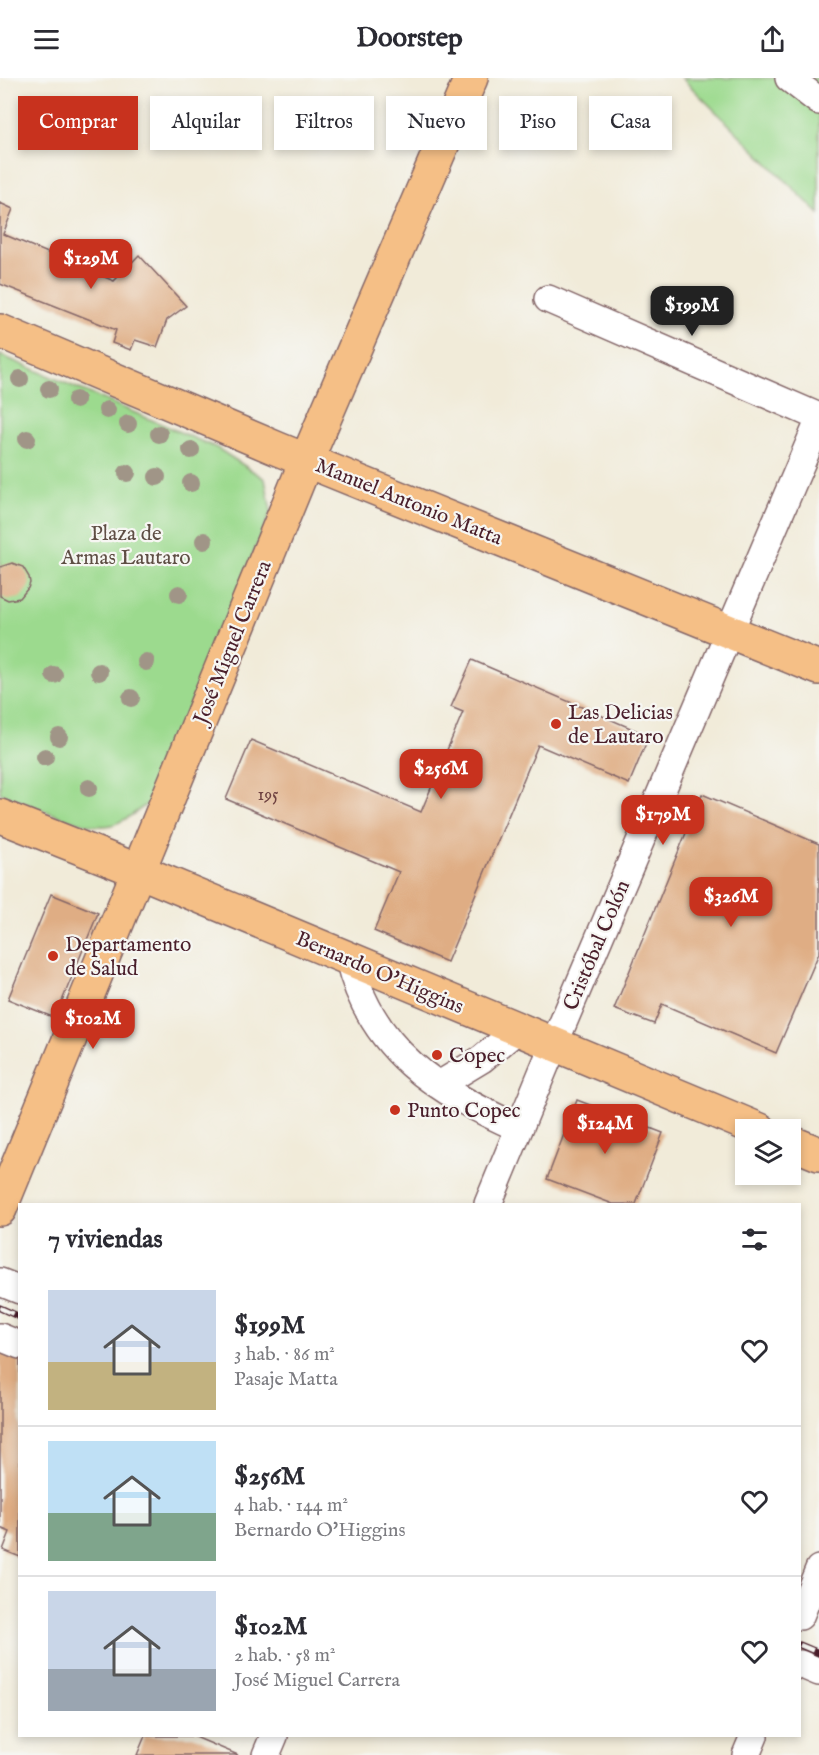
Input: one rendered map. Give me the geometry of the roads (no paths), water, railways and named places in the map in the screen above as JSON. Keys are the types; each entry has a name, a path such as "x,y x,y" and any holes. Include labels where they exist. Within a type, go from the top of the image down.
{"main road":[{"name":"José Miguel Carrera","path":"0,1209 307,459 471,78"},
{"name":"Manuel Antonio Matta","path":"0,331 819,668"},
{"name":"Bernardo O'Higgins","path":"0,816 139,871 735,1120"},
{"path":"801,1147 819,1154"}],"street":[{"path":"789,78 819,101"},
{"path":"548,299 819,419"},
{"name":"Cristóbal Colón","path":"488,1203 819,419"},
{"path":"349,959 362,1001 385,1038 419,1071 480,1110 519,1128"},
{"path":"439,1084 482,1059 518,1029"},
{"path":"0,1282 18,1289"},
{"path":"0,1337 18,1344"},
{"path":"801,1614 819,1569"},
{"path":"801,1616 819,1623"},
{"path":"801,1664 819,1672"},
{"path":"266,1755 274,1737"},
{"path":"746,1755 754,1737"}],"railway":[{"path":"0,1308 18,1316"},
{"path":"801,1645 819,1653"}],"place":[{"name":"Las Delicias de Lautaro","path":"556,724"},
{"name":"Departamento de Salud","path":"53,956"},
{"name":"Copec","path":"437,1055"},
{"name":"Punto Copec","path":"395,1110"}],"park label":[{"name":"Plaza de Armas Lautaro","path":"126,545"}]}
